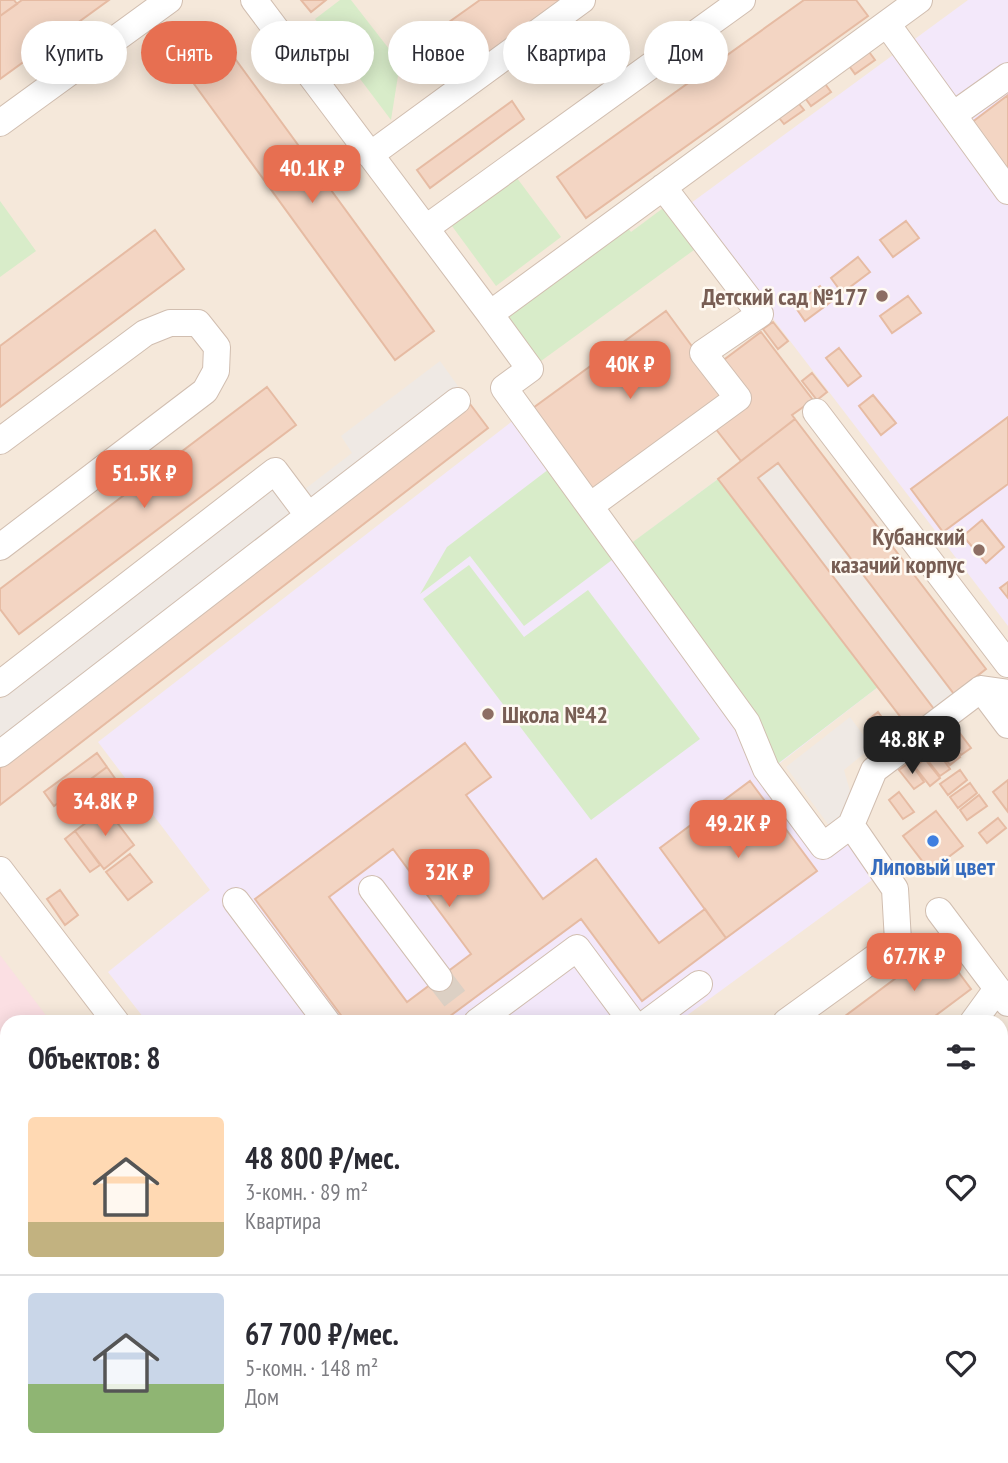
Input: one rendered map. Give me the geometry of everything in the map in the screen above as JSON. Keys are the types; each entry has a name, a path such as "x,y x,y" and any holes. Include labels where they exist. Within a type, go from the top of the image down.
{"lane":[{"path":"0,123 169,0"},
{"path":"254,0 530,369 504,388 747,723 766,769 823,846 851,825 874,770 981,690 1008,693"},
{"path":"370,155 582,0"},
{"path":"426,228 742,0"},
{"path":"490,314 663,187 833,76 887,24 919,0"},
{"path":"887,24 1008,191"},
{"path":"953,115 1008,76"},
{"path":"590,506 738,398 703,353 760,314 663,187"},
{"path":"0,441 145,332 170,323 198,323 217,347 216,371 205,391 0,547"},
{"path":"0,754 457,401"},
{"path":"816,412 1008,664"},
{"path":"0,684 275,471 308,515"},
{"path":"981,690 1008,725"},
{"path":"796,1015 898,941 895,889 851,825"},
{"path":"0,870 111,1015"},
{"path":"372,889 439,978"},
{"path":"236,901 322,1015"},
{"path":"939,911 1003,996 981,1015"},
{"path":"473,1015 577,948 627,1015"},
{"path":"657,1015 699,984"}],"shaded area":[{"path":"0,0 1008,0 1008,1015 0,1015"},
{"name":"Детский сад №177","path":"968,0 1008,0 1008,626 687,206"},
{"path":"440,361 488,428 0,805 0,700 277,487 288,502 352,453 341,436"},
{"name":"Школа №42","path":"519,416 620,552 718,479 878,687 775,767 827,835 852,817 887,869 688,1015 142,1015 108,972 210,890 98,742"},
{"path":"795,419 986,669 909,728 718,479"},
{"path":"850,717 872,747 844,770 852,798 844,816 830,827 786,767"},
{"path":"0,955 46,1015 0,1015"}],"green space":[{"path":"340,0 351,0 367,21 317,21 315,19"},
{"path":"374,30 388,48 388,84 397,84 391,120 364,84 374,84"},
{"path":"514,174 561,237 496,286 449,222"},
{"path":"674,200 705,242 530,369 490,314 621,219 631,232"},
{"path":"0,201 36,251 0,277"},
{"path":"549,469 616,557 524,626 470,556 420,594 447,547"},
{"path":"718,479 878,687 775,766 622,550"},
{"path":"469,565 524,637 588,590 700,739 591,820 423,599"}],"building":[{"path":"0,0 14,0 17,4 0,16"},
{"path":"22,0 109,0 80,21 21,21 21,64 0,79 0,16"},
{"path":"301,0 326,0 311,12"},
{"path":"480,0 563,0 534,21 503,21 503,44 489,54 489,21 450,21"},
{"path":"804,0 856,0 868,16 586,218 557,177 687,84 728,84 728,54"},
{"path":"867,49 875,60 855,74 847,63"},
{"path":"237,61 434,331 395,360 194,84 237,84"},
{"path":"823,81 831,92 811,106 803,95"},
{"path":"1008,95 1008,174 971,123"},
{"path":"796,100 804,110 784,124 776,114"},
{"path":"512,101 524,119 430,188 417,170"},
{"path":"906,221 919,238 893,257 880,240"},
{"path":"155,230 184,269 0,407 0,346"},
{"path":"858,257 870,272 842,293 831,278"},
{"path":"820,286 832,301 805,321 794,305"},
{"path":"908,296 921,313 892,333 880,316"},
{"path":"666,311 727,394 593,491 533,408"},
{"path":"773,322 788,341 778,349 763,329"},
{"path":"761,332 813,400 792,415 795,419 741,461 715,428 750,401 721,362"},
{"path":"839,348 861,376 848,386 826,358"},
{"path":"812,373 827,392 817,400 802,381"},
{"path":"267,387 296,425 19,634 0,609 0,589"},
{"path":"873,395 896,423 881,435 859,406"},
{"path":"470,404 488,428 0,805 0,768"},
{"path":"1008,417 1008,484 943,532 911,489"},
{"path":"795,419 986,669 954,694 778,463 758,478 934,709 909,728 718,479"},
{"path":"982,520 1004,547 986,563 963,536"},
{"path":"1008,582 1008,598 1000,588"},
{"path":"878,712 893,732 883,740 868,720"},
{"path":"956,728 971,748 961,755 946,736"},
{"path":"945,738 960,757 950,765 935,746"},
{"path":"465,743 491,777 466,795 543,899 596,859 659,943 705,909 726,938 642,1001 581,919 451,1015 341,1015 255,899","holes":["393,849 471,954 407,1002 329,897"]},
{"path":"936,749 950,769 940,776 925,757"},
{"path":"97,753 107,767 54,806 44,792"},
{"path":"925,759 940,778 930,786 915,767"},
{"path":"910,762 924,782 914,789 899,770"},
{"path":"107,767 126,794 113,803 109,798 106,799 91,779"},
{"path":"960,770 967,780 948,795 940,784"},
{"path":"1008,780 1008,812 993,792"},
{"path":"750,781 817,871 726,938 660,848"},
{"path":"970,783 977,793 958,808 950,797"},
{"path":"899,792 914,812 903,819 889,800"},
{"path":"126,794 136,807 115,820 106,808"},
{"path":"979,795 987,806 967,820 960,810"},
{"path":"106,808 134,845 104,869 75,831"},
{"name":"Липовый цвет","path":"936,811 963,846 930,871 903,836"},
{"path":"998,818 1006,828 987,843 979,833"},
{"path":"75,831 100,865 90,872 65,839"},
{"path":"130,854 152,882 128,900 106,872"},
{"path":"60,890 78,915 65,925 47,899"},
{"path":"939,946 971,989 936,1015 846,1015"}],"tunnel":[{"path":"439,978 462,1008"}],"place":[{"name":"Детский сад №177","path":"882,296"},
{"name":"Кубанский казачий корпус","path":"979,550"},
{"name":"Школа №42","path":"488,714"},
{"name":"Липовый цвет","path":"933,841"}]}
